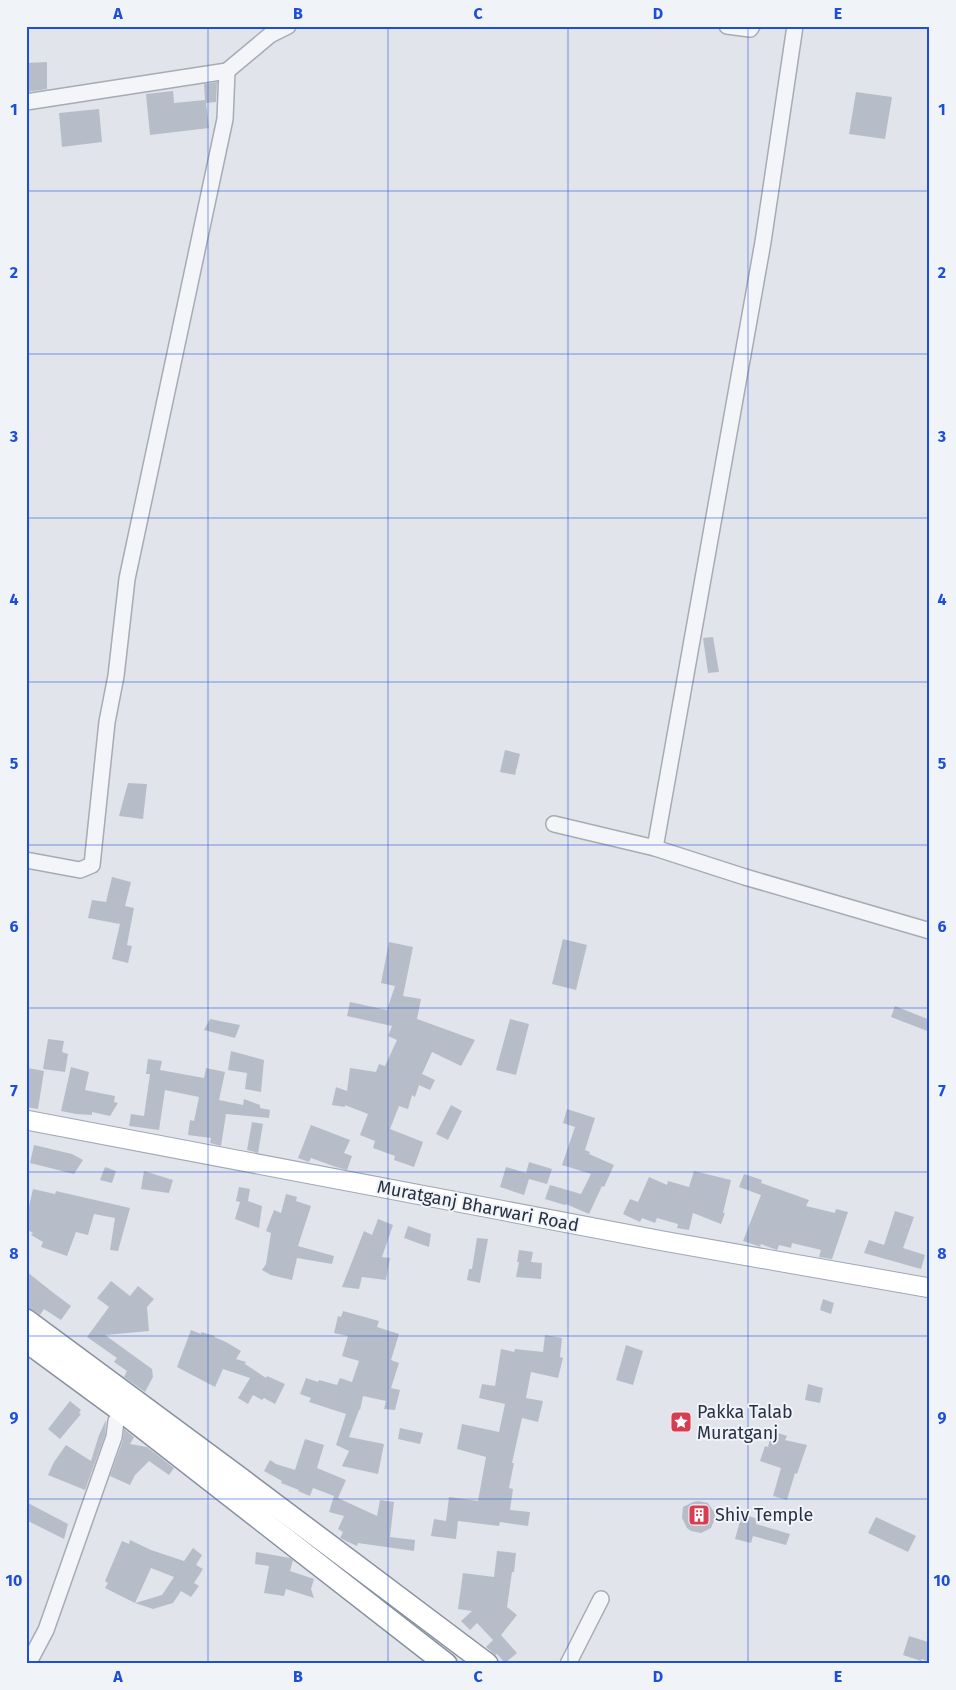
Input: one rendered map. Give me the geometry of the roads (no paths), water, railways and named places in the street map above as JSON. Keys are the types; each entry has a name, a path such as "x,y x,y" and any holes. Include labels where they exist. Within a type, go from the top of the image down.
{"highway":[{"path":"26,1320 446,1664"},
{"path":"26,1341 129,1406 487,1664"}],"main road":[{"name":"Muratganj Bharwari Road","path":"26,1120 663,1241 930,1288"}],"street":[{"path":"26,102 227,71 270,35 288,26"},
{"path":"727,26 750,29 752,26"},
{"path":"654,848 763,242 795,26"},
{"path":"26,860 80,870 92,865 107,722 116,676 127,579 224,119 227,71"},
{"path":"554,824 654,848 745,878 930,931"},
{"path":"28,1664 46,1630 114,1437 116,1422 129,1406"},
{"path":"568,1664 601,1599"}],"place":[{"name":"Pakka Talab Muratganj","path":"681,1422"},
{"name":"Shiv Temple","path":"699,1515"}]}
